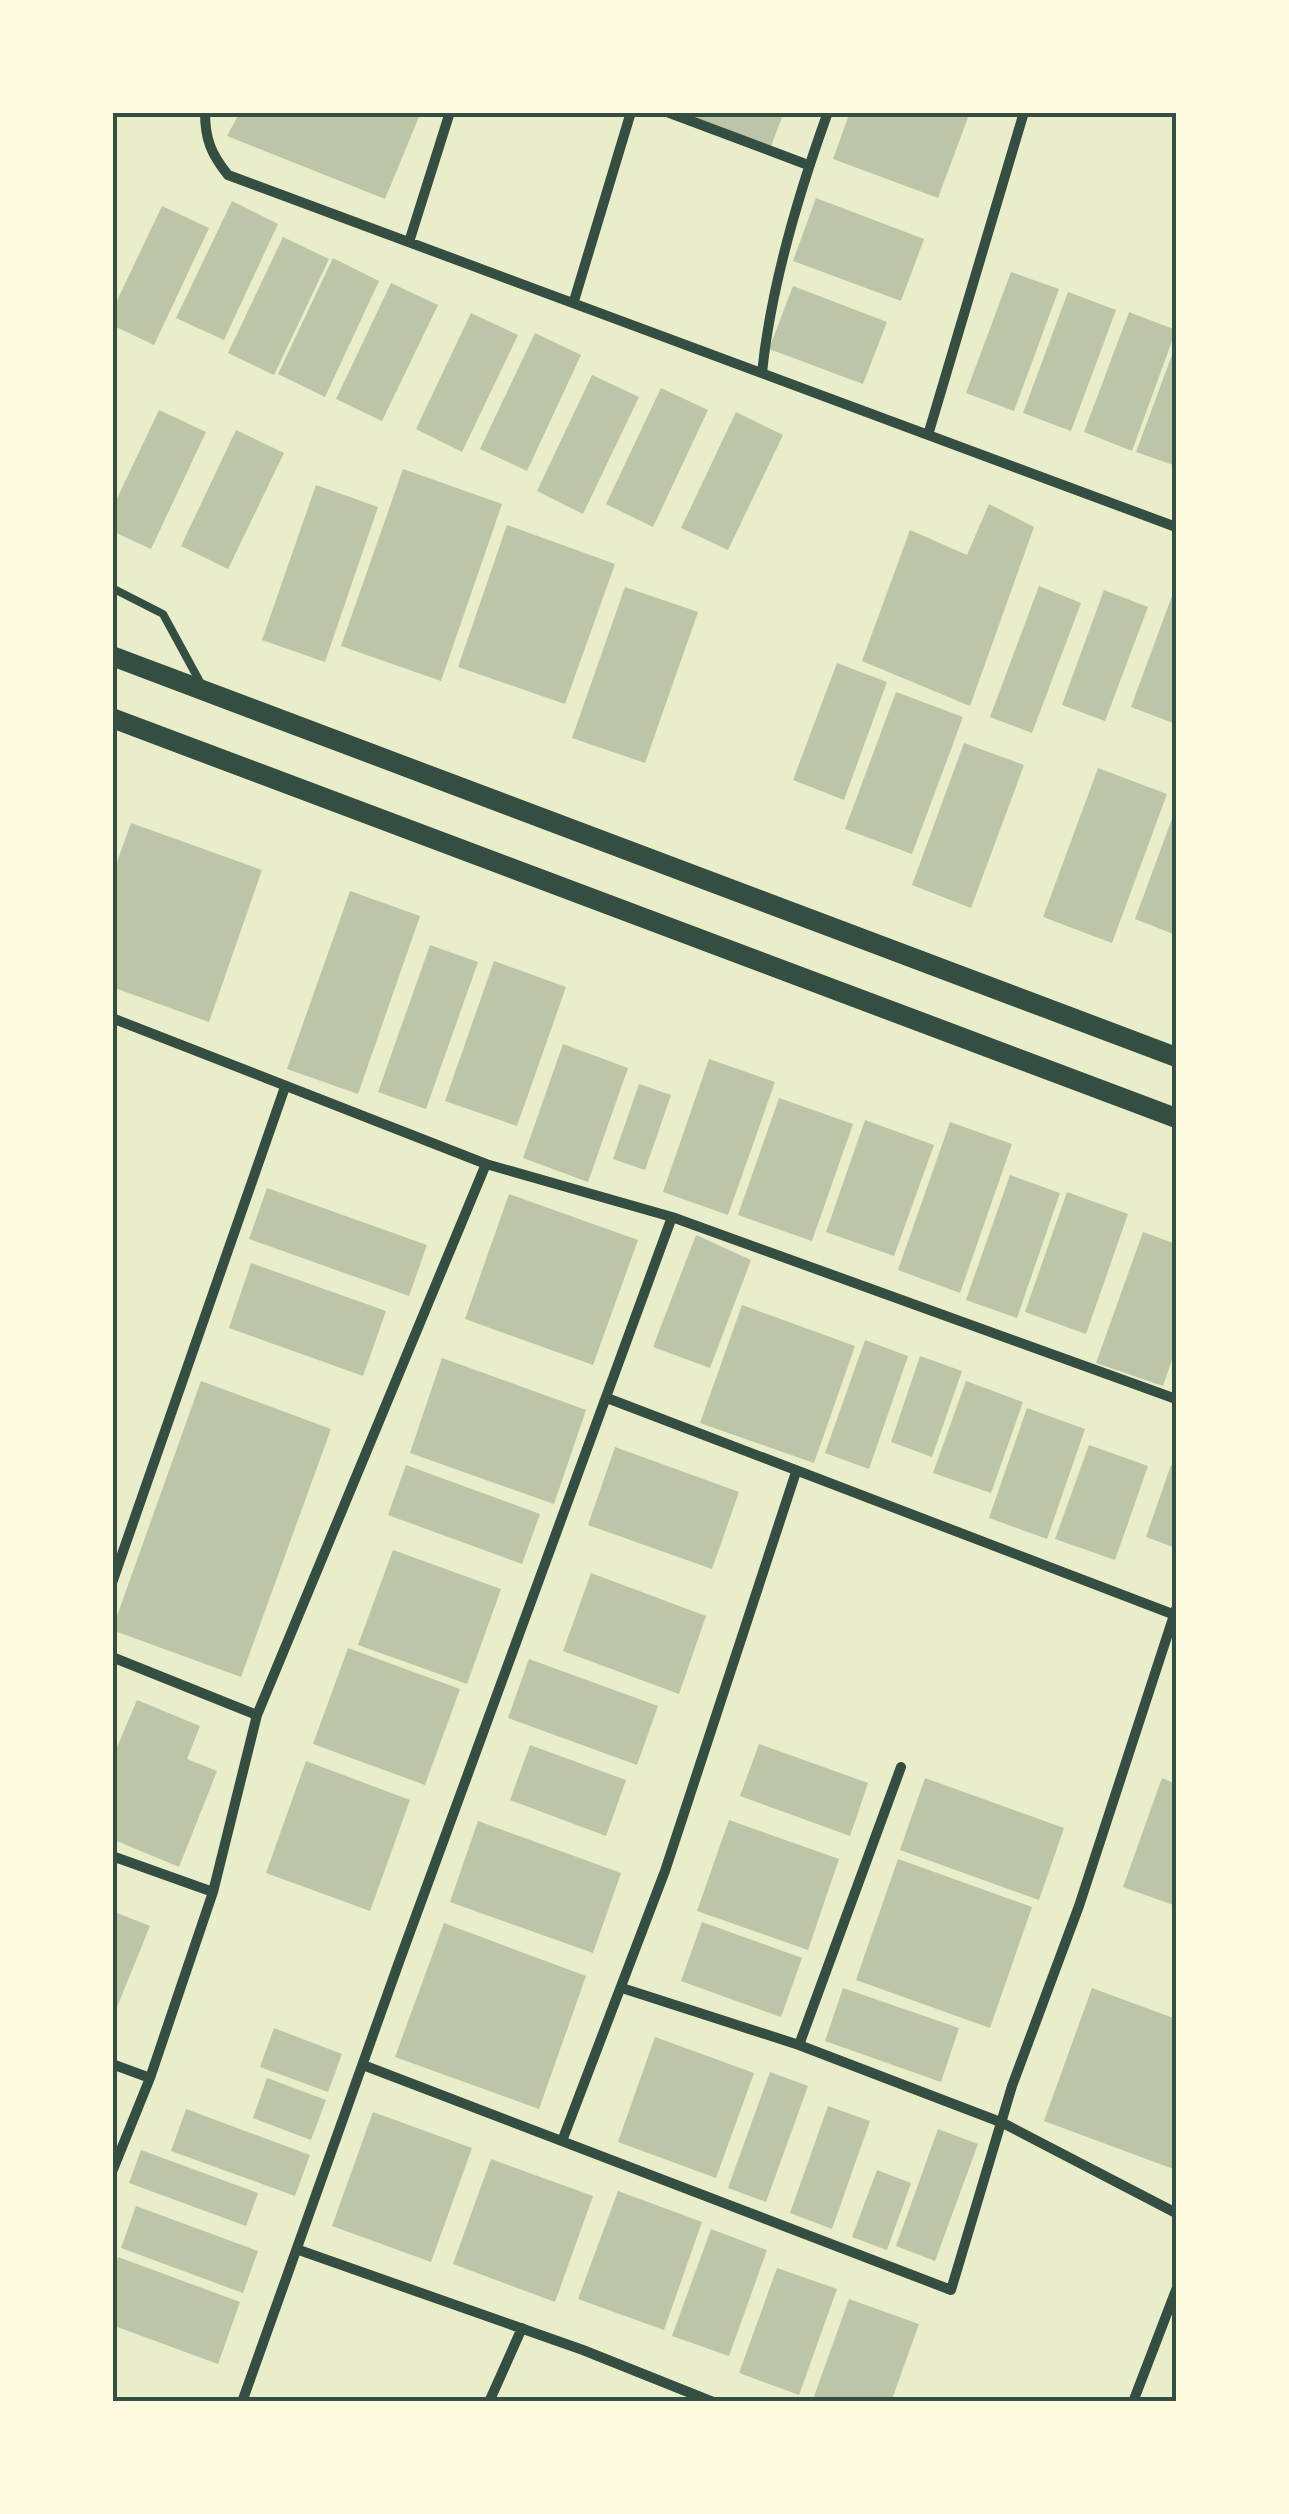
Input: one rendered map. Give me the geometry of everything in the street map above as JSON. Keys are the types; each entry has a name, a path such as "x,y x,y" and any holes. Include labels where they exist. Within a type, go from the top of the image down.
{"main road":[{"path":"112,656 1176,1057"},
{"path":"112,718 1176,1118"}],"street":[{"path":"205,112 206,136 213,156 228,174 1176,527"},
{"path":"409,242 450,112"},
{"path":"574,301 630,112"},
{"path":"667,112 808,165"},
{"path":"762,372 766,330 808,165 828,112"},
{"path":"928,434 1024,112"},
{"path":"112,1018 486,1164 672,1217 1176,1399"},
{"path":"112,1583 285,1087"},
{"path":"112,2172 150,2078 214,1892 256,1715 486,1164"},
{"path":"242,2402 672,1217"},
{"path":"363,2065 951,2290 1012,2086 1079,1906 1176,1612 607,1398"},
{"path":"562,2142 665,1871 796,1472"},
{"path":"112,1657 256,1715"},
{"path":"799,2045 901,1766"},
{"path":"112,1856 214,1892"},
{"path":"622,1988 799,2045 1003,2123 1176,2213"},
{"path":"112,2064 150,2078"},
{"path":"299,2250 522,2328 713,2402"},
{"path":"1133,2402 1176,2290"},
{"path":"489,2402 522,2328"}],"lane":[{"path":"112,588 163,614 204,690"}],"building":[{"path":"240,112 421,112 385,199 227,136"},
{"path":"695,112 784,112 770,149 693,119"},
{"path":"850,112 970,112 938,198 833,159"},
{"path":"816,198 924,239 901,301 793,261"},
{"path":"232,201 278,224 224,340 176,318"},
{"path":"162,206 209,228 154,345 112,325 112,311"},
{"path":"283,237 329,259 274,375 228,353"},
{"path":"333,258 379,281 325,397 278,374"},
{"path":"1011,272 1059,289 1014,411 966,393"},
{"path":"391,283 438,305 382,421 336,399"},
{"path":"793,286 887,322 863,384 769,349"},
{"path":"1068,292 1116,310 1071,431 1023,413"},
{"path":"1129,312 1176,330 1132,451 1084,432"},
{"path":"471,313 518,335 462,452 416,429"},
{"path":"535,333 581,355 527,471 480,449"},
{"path":"1176,344 1176,466 1136,452"},
{"path":"592,375 639,397 583,514 537,491"},
{"path":"661,388 708,410 653,527 606,504"},
{"path":"159,410 206,432 151,549 112,531 112,509"},
{"path":"736,412 783,435 728,550 681,528"},
{"path":"236,430 284,453 228,569 181,546"},
{"path":"403,469 502,504 441,681 341,646"},
{"path":"316,485 378,507 325,662 262,640"},
{"path":"989,504 1034,527 970,706 862,661 910,530 967,555"},
{"path":"507,525 615,564 565,704 458,667"},
{"path":"1176,585 1176,724 1131,707"},
{"path":"1039,586 1081,603 1032,733 990,717"},
{"path":"625,587 698,612 645,763 572,738"},
{"path":"1104,590 1148,607 1105,721 1062,705"},
{"path":"837,663 887,682 844,800 793,780"},
{"path":"896,692 963,717 912,854 845,829"},
{"path":"964,743 1024,765 971,908 912,885"},
{"path":"1098,768 1167,794 1112,943 1043,917"},
{"path":"1176,808 1176,935 1135,919"},
{"path":"131,823 262,870 209,1022 112,987 112,876"},
{"path":"350,891 420,916 358,1094 287,1069"},
{"path":"430,945 478,962 426,1109 378,1092"},
{"path":"494,961 566,987 517,1126 445,1101"},
{"path":"563,1044 628,1068 588,1182 523,1158"},
{"path":"709,1059 775,1082 728,1215 663,1192"},
{"path":"639,1084 671,1095 645,1170 613,1159"},
{"path":"779,1098 853,1124 812,1241 738,1215"},
{"path":"865,1120 934,1145 894,1256 826,1232"},
{"path":"950,1122 1012,1144 960,1293 898,1270"},
{"path":"1010,1175 1060,1193 1017,1318 966,1300"},
{"path":"267,1188 427,1245 409,1296 249,1239"},
{"path":"1067,1192 1128,1214 1086,1334 1025,1312"},
{"path":"509,1194 638,1240 593,1365 465,1319"},
{"path":"1143,1232 1176,1244 1176,1348 1163,1386 1096,1363"},
{"path":"696,1235 751,1260 710,1368 653,1347"},
{"path":"251,1263 386,1311 363,1376 229,1328"},
{"path":"742,1305 855,1346 814,1463 700,1423"},
{"path":"865,1340 908,1356 869,1469 825,1453"},
{"path":"920,1356 962,1371 932,1457 891,1442"},
{"path":"442,1358 586,1410 554,1504 410,1453"},
{"path":"201,1381 331,1429 241,1677 112,1630"},
{"path":"966,1381 1023,1402 991,1493 933,1473"},
{"path":"1027,1408 1085,1429 1047,1539 989,1518"},
{"path":"1089,1445 1148,1466 1115,1560 1055,1539"},
{"path":"615,1447 739,1492 712,1569 588,1525"},
{"path":"406,1465 540,1514 522,1564 388,1515"},
{"path":"1171,1465 1176,1467 1176,1548 1146,1537"},
{"path":"393,1550 501,1589 467,1684 358,1645"},
{"path":"591,1573 706,1616 679,1694 563,1651"},
{"path":"348,1648 460,1689 425,1785 313,1744"},
{"path":"529,1659 658,1706 637,1765 508,1718"},
{"path":"137,1700 200,1726 187,1759 217,1771 179,1867 112,1839 112,1759"},
{"path":"759,1744 868,1783 850,1836 740,1796"},
{"path":"530,1745 626,1780 606,1836 510,1800"},
{"path":"306,1761 410,1800 370,1911 266,1873"},
{"path":"925,1778 1064,1828 1039,1900 900,1850"},
{"path":"1162,1778 1176,1784 1176,1906 1123,1887"},
{"path":"729,1820 839,1859 808,1950 697,1911"},
{"path":"478,1821 621,1873 593,1953 450,1902"},
{"path":"898,1859 1032,1907 990,2028 856,1980"},
{"path":"112,1911 150,1926 113,2017 112,2017"},
{"path":"702,1922 802,1958 781,2017 681,1981"},
{"path":"444,1923 586,1976 539,2109 395,2057"},
{"path":"843,1988 959,2028 941,2082 825,2041"},
{"path":"1092,1988 1176,2019 1176,2170 1044,2121"},
{"path":"274,2028 342,2054 328,2092 260,2067"},
{"path":"655,2037 754,2073 716,2178 618,2142"},
{"path":"770,2072 808,2086 766,2202 728,2188"},
{"path":"267,2078 326,2100 311,2140 253,2118"},
{"path":"828,2106 870,2121 832,2229 790,2213"},
{"path":"186,2109 310,2155 295,2196 171,2151"},
{"path":"373,2112 472,2148 431,2262 332,2226"},
{"path":"938,2129 978,2144 935,2261 896,2246"},
{"path":"141,2150 258,2193 246,2226 129,2183"},
{"path":"491,2159 593,2196 555,2302 453,2264"},
{"path":"877,2170 911,2183 887,2250 852,2237"},
{"path":"618,2191 702,2222 664,2330 578,2299"},
{"path":"136,2206 258,2251 243,2293 121,2248"},
{"path":"711,2229 767,2250 729,2356 672,2336"},
{"path":"118,2257 240,2302 218,2364 112,2325 112,2273"},
{"path":"777,2268 837,2289 799,2395 739,2373"},
{"path":"849,2299 919,2324 891,2402 812,2402"}]}
